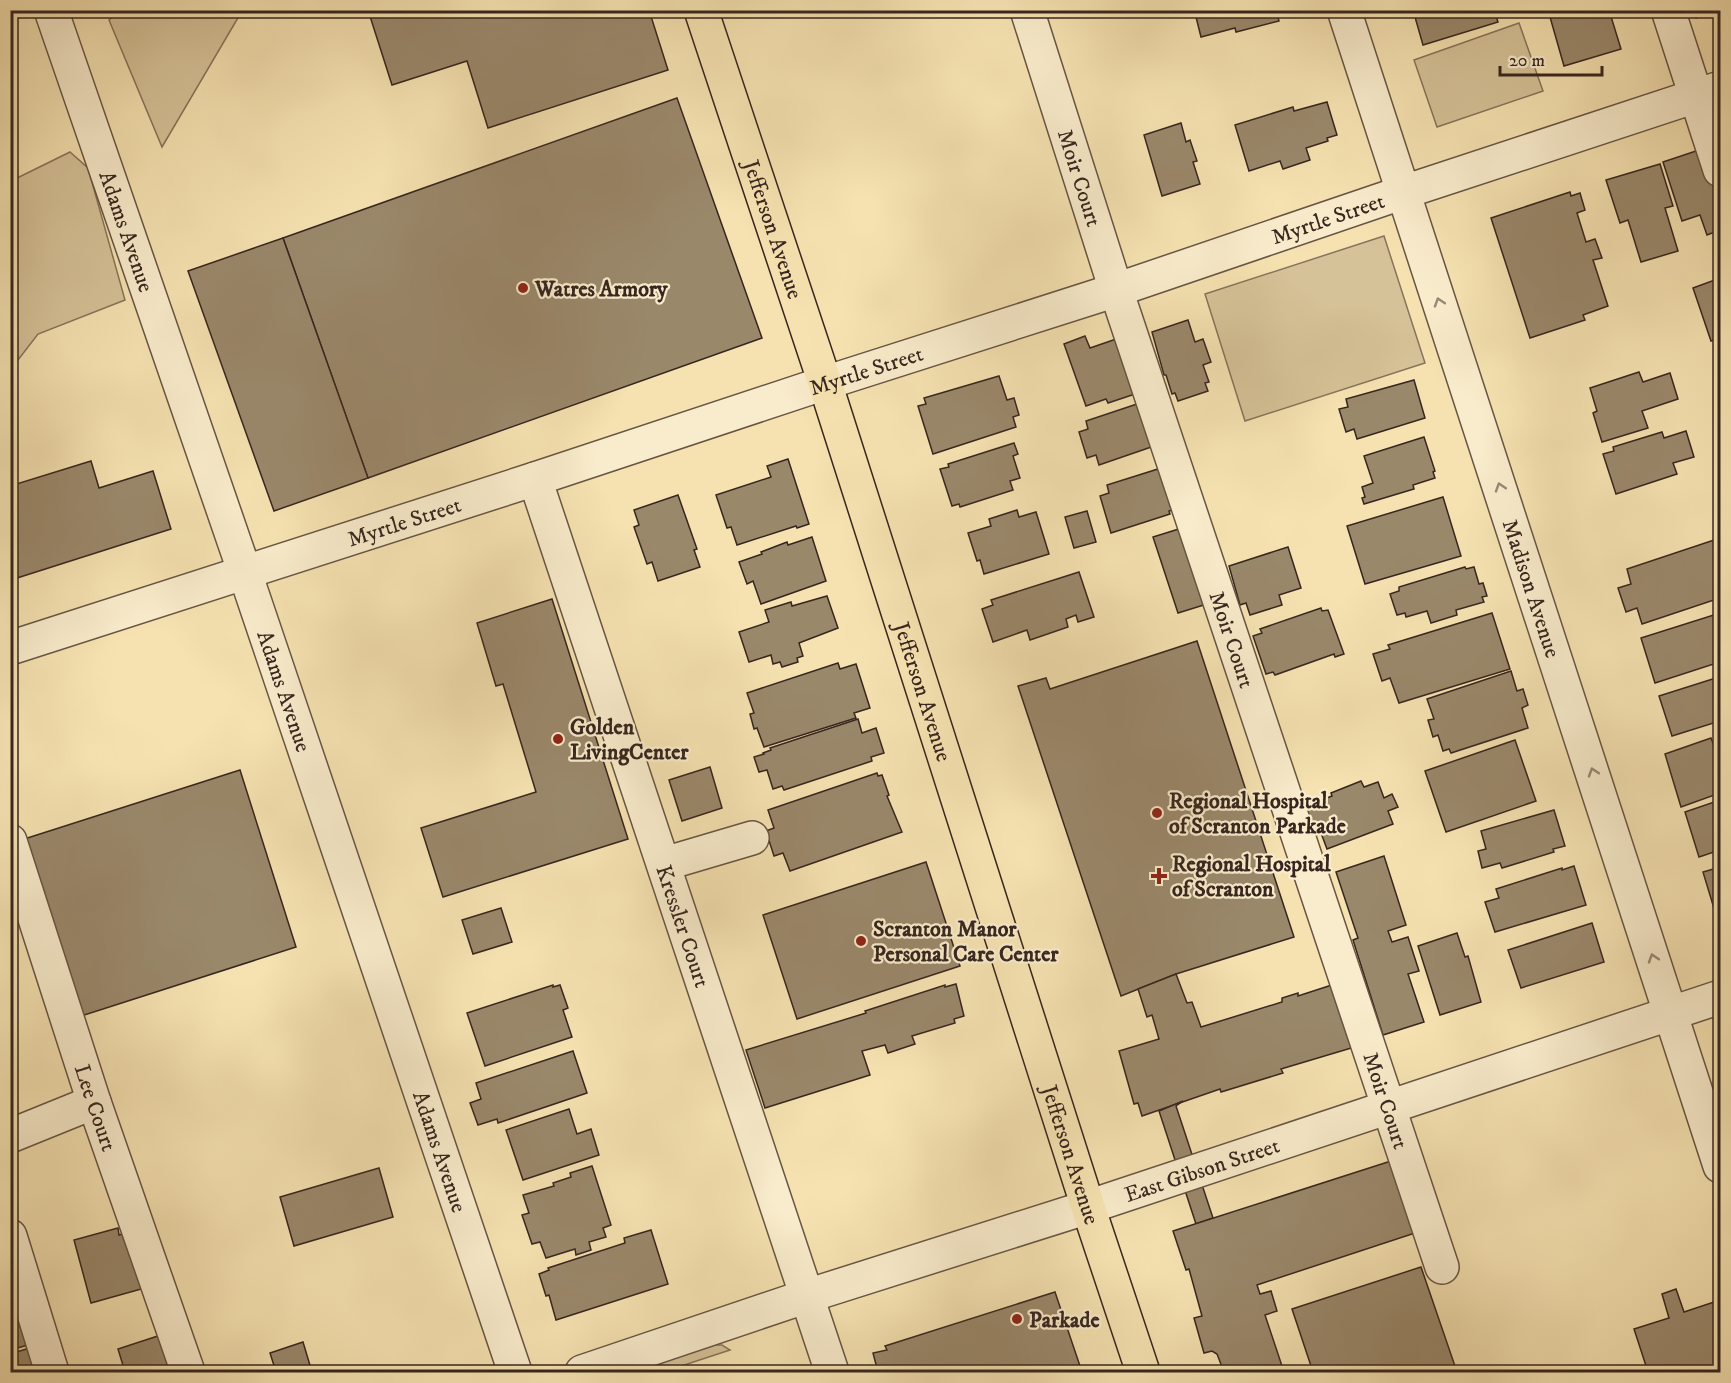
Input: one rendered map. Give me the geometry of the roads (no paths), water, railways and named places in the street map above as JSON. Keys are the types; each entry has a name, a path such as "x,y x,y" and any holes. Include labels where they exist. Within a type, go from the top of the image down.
{"main road":[{"name":"Jefferson Avenue","path":"701,10 825,382 1088,1208 1143,1372"}],"street":[{"name":"Adams Avenue","path":"51,10 245,573 515,1372"},
{"name":"Moir Court","path":"1027,10 1116,290 1442,1267"},
{"name":"Madison Avenue","path":"1344,10 1720,1166"},
{"path":"1668,10 1708,92 1720,170"},
{"name":"Myrtle Street","path":"10,648 535,479 825,382 1116,290 1708,92"},
{"name":"Kressler Court","path":"535,479 831,1372"},
{"path":"664,864 752,838"},
{"name":"Lee Court","path":"10,841 18,889 188,1372"},
{"name":"East Gibson Street","path":"582,1372 807,1296 1088,1208 1720,997"},
{"path":"10,1136 94,1102"},
{"path":"10,1236 52,1372"}],"place":[{"name":"Watres Armory","path":"523,288"},
{"name":"Golden LivingCenter","path":"558,739"},
{"name":"Regional Hospital of Scranton Parkade","path":"1157,813"},
{"name":"Regional Hospital of Scranton","path":"1159,876"},
{"name":"Scranton Manor Personal Care Center","path":"861,941"},
{"name":"Parkade","path":"1017,1319"}]}
